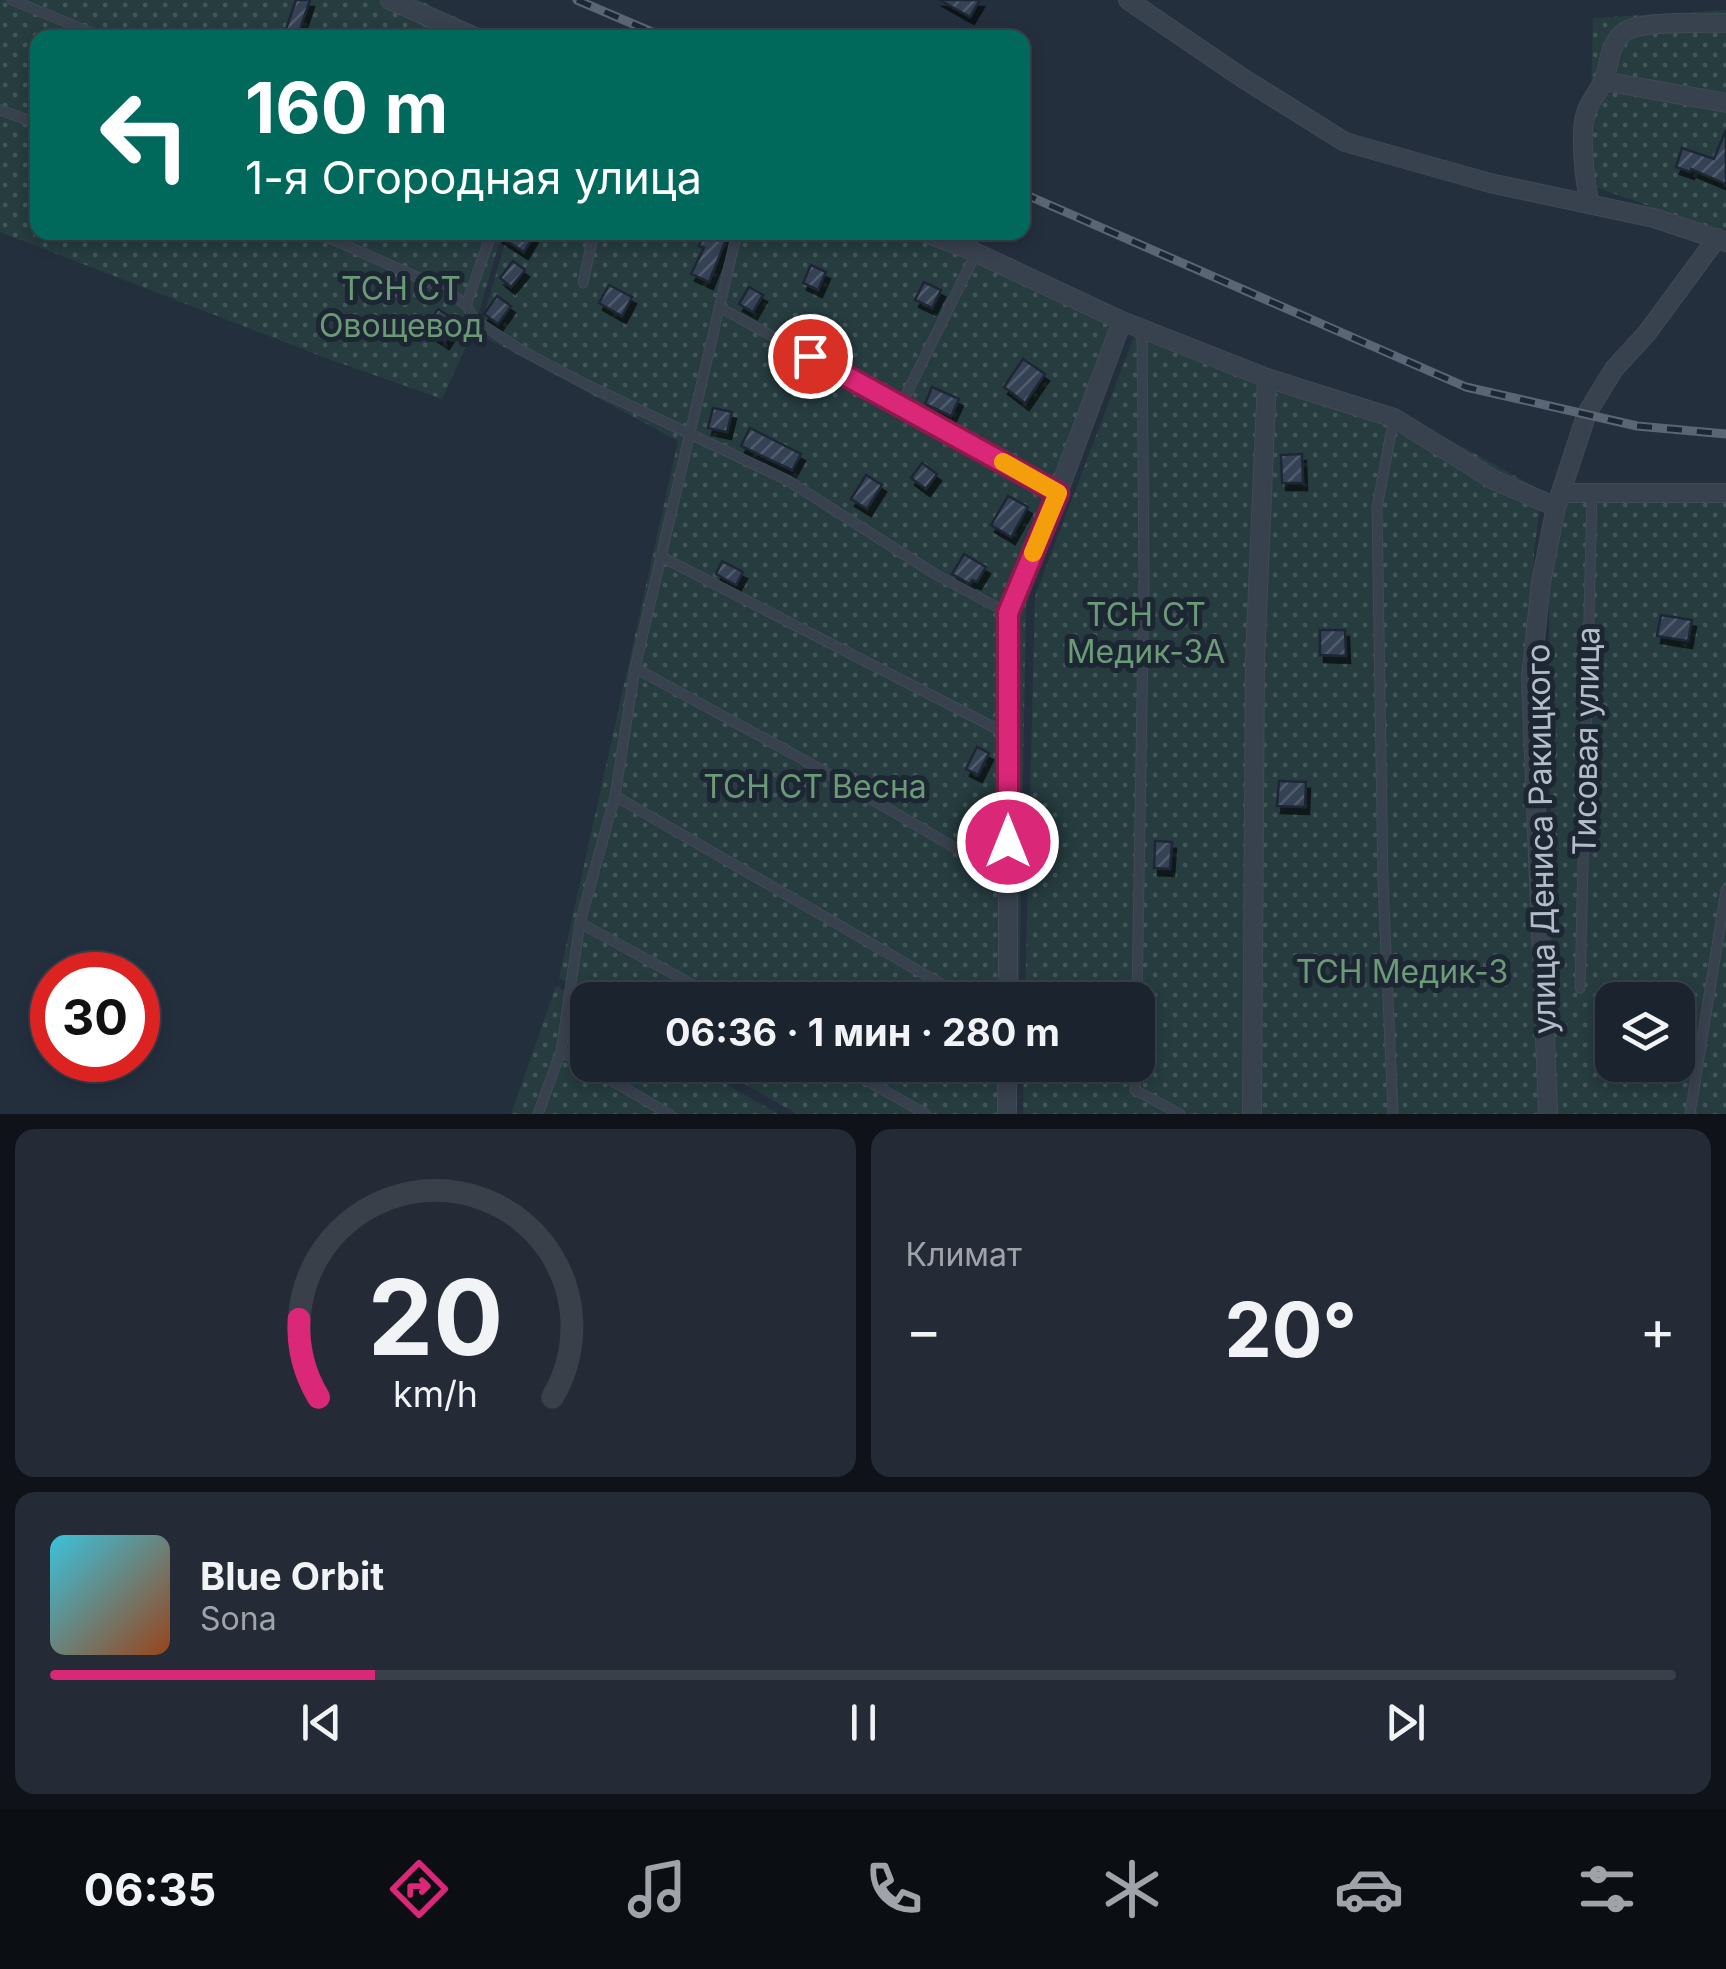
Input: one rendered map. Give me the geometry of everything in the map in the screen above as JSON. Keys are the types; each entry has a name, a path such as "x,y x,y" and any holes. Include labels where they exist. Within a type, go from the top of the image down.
{"street":[{"path":"390,0 459,30"},
{"name":"улица Дениса Ракицкого","path":"1128,0 1345,142 1490,184 1654,218 1721,240 1614,369 1587,413 1559,500 1541,582 1531,677 1548,1114"},
{"path":"1590,204 1584,184 1586,157 1582,137 1586,111 1604,81 1610,51 1626,31 1647,26 1726,23"},
{"path":"1604,81 1726,102"},
{"path":"943,240 1142,329 1267,378 1394,418 1494,480 1559,500 1592,494 1726,493"},
{"path":"1008,982 1008,613 1122,321"},
{"path":"1252,1114 1255,658 1267,378"},
{"path":"1007,1114 1008,1082"}],"lane":[{"path":"12,0 85,30"},
{"path":"0,110 30,121"},
{"path":"334,240 446,290 466,305 475,320 521,350 788,480 935,574 1008,613"},
{"path":"466,305 489,240"},
{"path":"583,283 592,240"},
{"path":"538,1114 561,1051 580,923 614,796 635,668 735,240"},
{"path":"901,405 976,253"},
{"path":"719,307 1058,493"},
{"path":"1136,982 1144,581 1142,329"},
{"path":"1393,1114 1383,883 1378,507 1394,418"},
{"name":"Тисовая улица","path":"1580,988 1592,494"},
{"path":"660,556 1009,734"},
{"path":"635,668 1008,878"},
{"path":"614,796 938,982"},
{"path":"1690,1114 1726,890"},
{"path":"580,923 688,982"},
{"path":"561,1051 669,1114"},
{"path":"869,1082 926,1114"},
{"path":"1135,1082 1135,1090 1180,1114"}],"green space":[{"name":"ТСН СТ Овощевод","path":"0,0 419,0 484,30 30,30 30,240 500,240 474,329 442,399 0,232"},
{"path":"1726,10 1726,233 1589,185 1593,18"},
{"name":"ТСН СТ Весна","path":"506,240 924,240 983,262 1129,330 1026,605 1019,982 570,984 559,978 678,441 479,334"},
{"name":"ТСН СТ Медик-3А","path":"1140,321 1266,371 1244,1114 1023,1114 1024,1082 1155,1082 1155,982 1025,982 1035,596"},
{"name":"ТСН Медик-3","path":"1277,372 1393,408 1542,491 1534,552 1531,677 1548,1114 1258,1114 1263,654"},
{"path":"1548,497 1726,499 1726,1114 1553,1114"},
{"path":"556,986 570,994 570,1082 722,1082 778,1114 511,1114"},
{"path":"741,1082 1017,1082 1017,1114 797,1114"}],"building":[{"path":"296,0 310,0 300,30 286,30"},
{"path":"940,0 980,0 970,17"},
{"path":"1726,130 1726,184 1676,167 1682,148 1714,159"},
{"path":"505,240 531,240 524,252"},
{"path":"702,240 726,240 709,282 691,274 704,248 699,246"},
{"path":"513,261 525,270 511,287 500,278"},
{"path":"811,265 826,272 818,290 803,283"},
{"path":"924,282 941,290 932,308 915,300"},
{"path":"609,285 632,297 622,316 599,303"},
{"path":"749,287 763,295 753,312 739,304"},
{"path":"497,296 511,306 498,324 484,314"},
{"path":"438,309 458,322 445,342 425,329"},
{"path":"1023,359 1045,374 1025,403 1004,387"},
{"path":"932,387 959,399 951,416 925,404"},
{"path":"713,408 732,412 727,432 708,428"},
{"path":"750,428 801,454 792,470 741,446"},
{"path":"1302,454 1303,483 1282,483 1281,455"},
{"path":"922,463 937,474 926,489 911,478"},
{"path":"866,475 882,485 867,509 851,499"},
{"path":"1008,496 1028,507 1011,537 991,525"},
{"path":"964,554 986,567 977,582 972,580 970,584 952,574"},
{"path":"722,561 743,572 736,585 716,574"},
{"path":"1661,615 1692,620 1688,641 1657,636"},
{"path":"1320,630 1345,630 1346,656 1320,655"},
{"path":"977,747 989,753 978,775 966,769"},
{"path":"1279,781 1306,782 1305,807 1277,806"},
{"path":"1155,841 1172,842 1170,869 1154,868"}],"railway":[{"path":"577,0 647,30"},
{"path":"1030,196 1466,387 1637,426 1726,434"}],"slow traffic":[{"path":"1003,462 1058,493 1033,553"}],"route":[{"path":"810,356 1058,493 1008,613 1008,842"}]}
